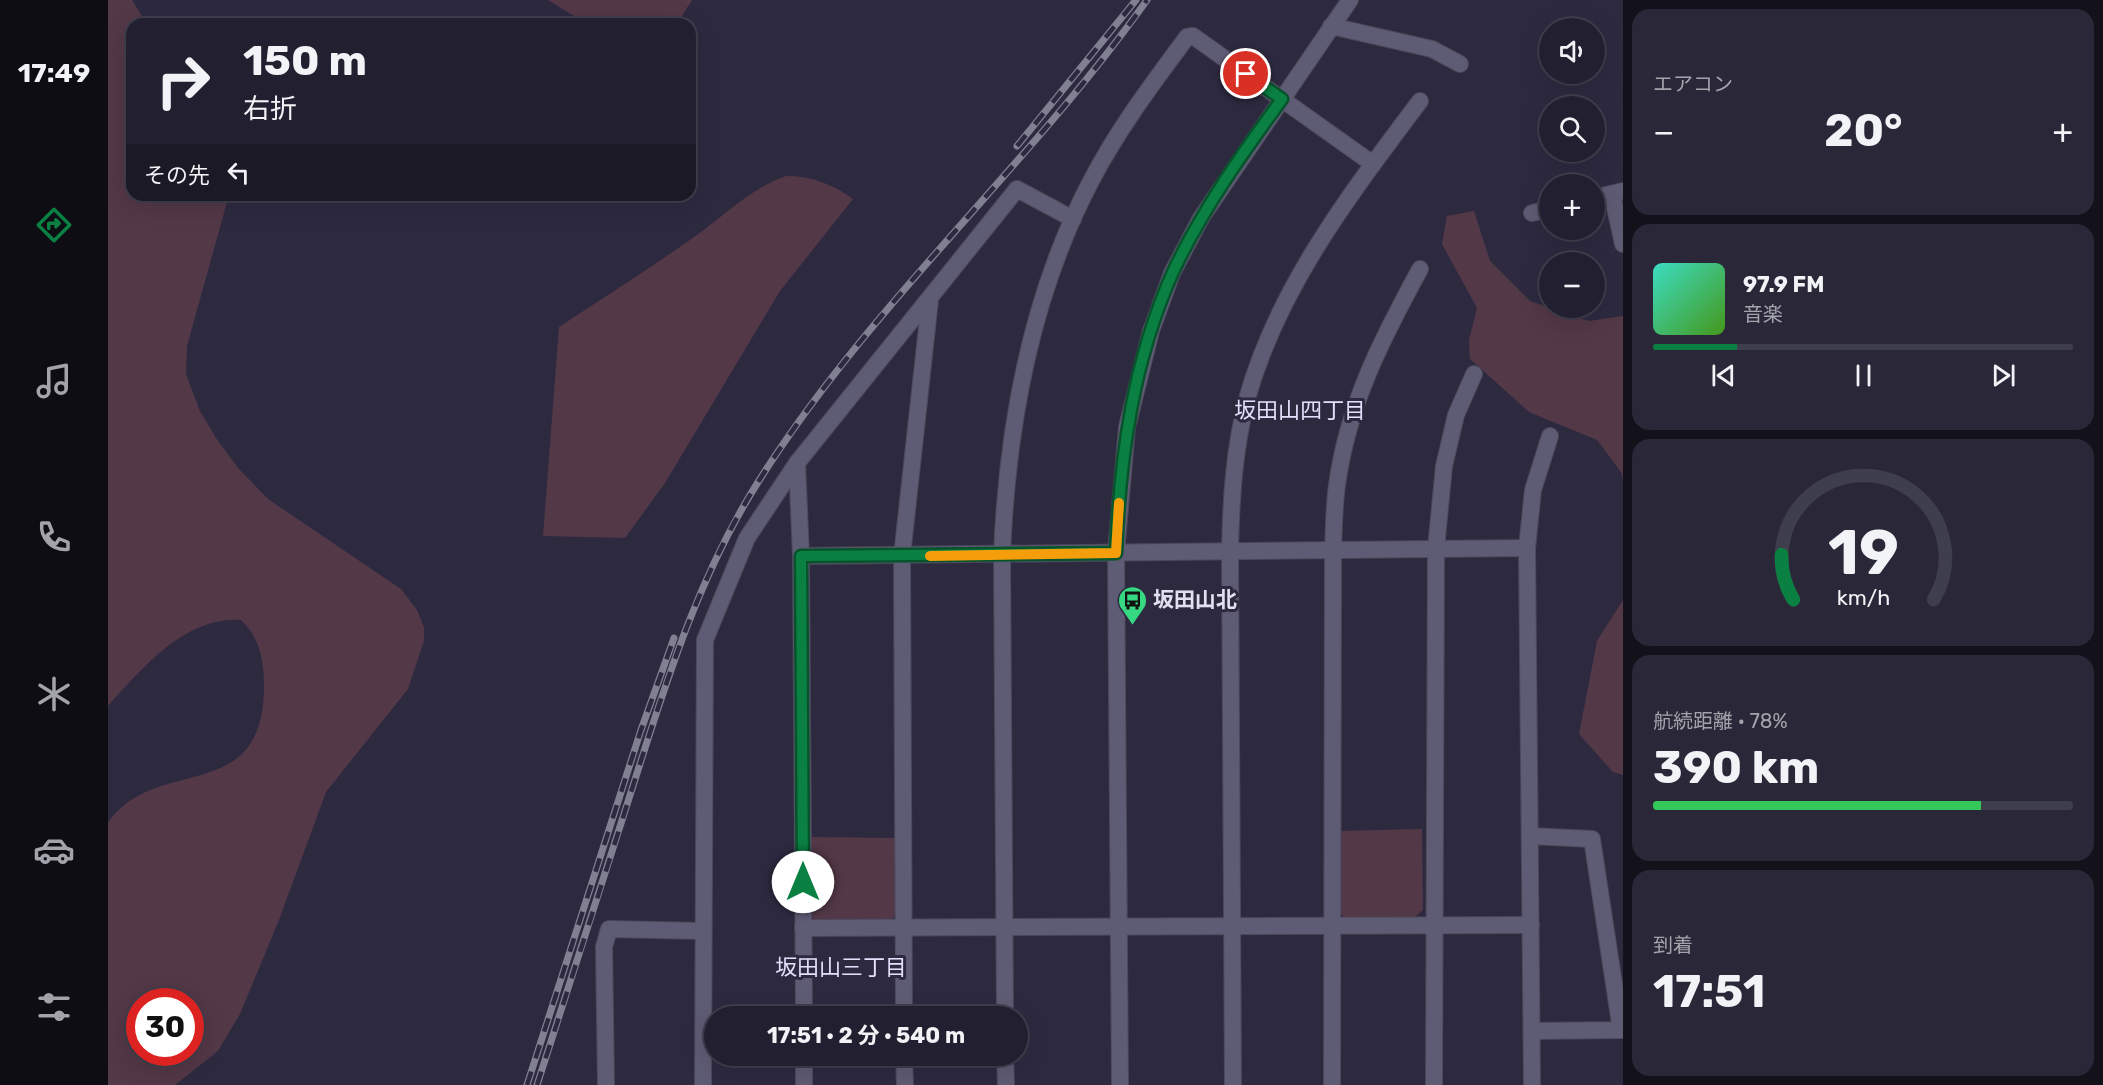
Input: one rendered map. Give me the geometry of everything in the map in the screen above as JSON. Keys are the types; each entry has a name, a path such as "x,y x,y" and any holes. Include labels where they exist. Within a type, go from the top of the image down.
{"street":[{"path":"1120,1085 1116,553 1127,427 1151,331 1172,273 1201,218 1350,0"},
{"path":"1331,26 1432,49 1460,64"},
{"path":"1005,1006 1002,555 1004,503 1021,380 1041,305 1072,219 1114,140 1187,37 1193,36 1373,164"},
{"path":"1233,1085 1230,552 1232,493 1238,444 1248,398 1264,349 1286,299 1314,251 1373,164 1420,101"},
{"path":"703,1085 705,640 747,538 797,463 1017,189 1072,219"},
{"path":"1617,192 1623,244"},
{"path":"1532,213 1539,211"},
{"path":"1332,1085 1333,549 1336,487 1344,444 1361,390 1378,346 1420,269"},
{"path":"904,1006 902,556 930,299"},
{"path":"1434,1085 1437,924 1437,548 1444,466 1456,415 1474,374"},
{"path":"1532,1085 1527,548 1533,490 1550,436"},
{"path":"797,463 801,556 804,1006"},
{"path":"801,556 1527,548"},
{"path":"1530,836 1592,839 1621,1030 1532,1031"},
{"path":"803,928 1531,925"},
{"path":"606,1085 604,947 609,929 702,931"},
{"path":"804,1066 804,1085"},
{"path":"904,1066 905,1085"},
{"path":"1005,1066 1006,1085"}],"shaded area":[{"path":"108,0 132,0 143,18 126,18 126,201 227,201 187,346 186,374 200,411 238,468 268,499 401,589 417,610 424,627 424,641 408,689 326,792 279,920 240,1014 218,1051 204,1062 204,988 126,988 126,1066 199,1066 175,1085 108,1085 108,823 128,802 152,789 227,765 246,749 259,725 264,687 260,650 253,634 241,620 220,621 201,627 183,636 150,661 108,706"},
{"path":"548,0 692,0 681,18 577,18"},
{"path":"786,176 804,177 821,182 853,199 780,291 665,483 625,538 543,536 559,327 690,240 760,188"},
{"path":"1474,211 1490,261 1530,301 1539,304 1539,318 1580,318 1589,321 1623,316 1623,480 1621,472 1597,440 1529,412 1470,359 1469,340 1477,308 1442,244 1447,216"},
{"path":"1623,600 1623,775 1613,772 1579,734 1597,641"},
{"path":"1422,829 1423,910 1414,918 1343,917 1336,908 1336,831"},
{"path":"809,837 897,838 896,915 889,921 815,920 811,917"}],"railway":[{"path":"1017,146 1136,0"},
{"path":"537,1085 671,669 702,591 738,515 803,415 850,354 1052,121 1147,0"},
{"path":"527,1085 641,730 674,638"}],"slow traffic":[{"path":"930,556 1116,553 1119,503"}],"place":[{"name":"坂田山北","path":"1132,626"}],"district":[{"name":"坂田山四丁目","path":"1300,410"},
{"name":"坂田山三丁目","path":"841,967"}],"route":[{"path":"803,882 801,556 1116,553 1121,468 1127,427 1151,331 1172,273 1201,218 1232,169 1282,99 1246,74"}]}
